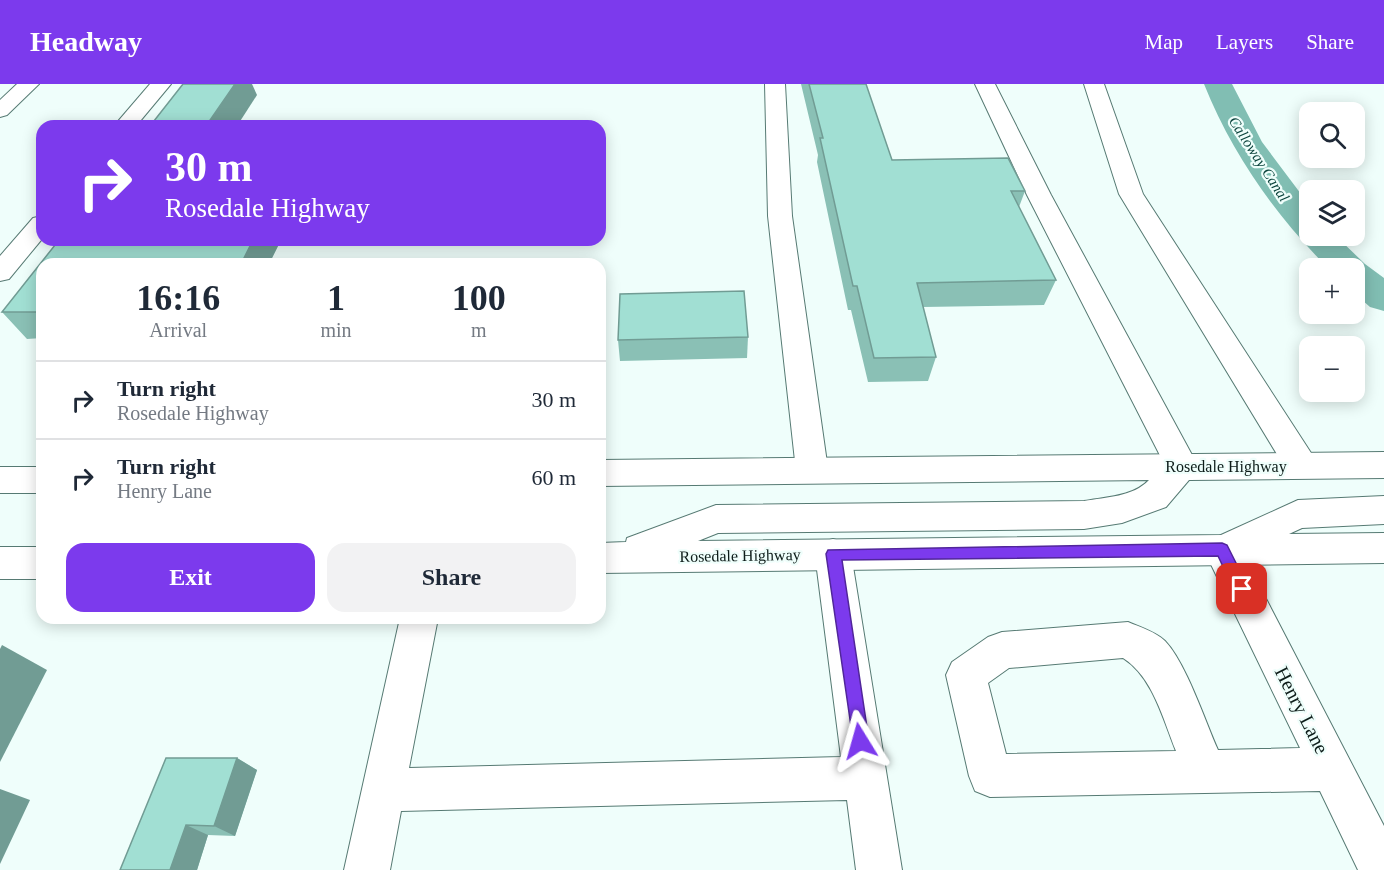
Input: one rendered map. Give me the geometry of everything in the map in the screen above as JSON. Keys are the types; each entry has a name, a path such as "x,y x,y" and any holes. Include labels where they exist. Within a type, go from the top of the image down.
{"main road":[{"path":"0,111 29,84"},
{"path":"130,120 161,84"},
{"path":"776,84 780,216 812,470"},
{"path":"609,557 716,519 1094,513 1122,509 1154,497 1182,466 1039,195 985,84"},
{"path":"1094,84 1131,195 1301,465"},
{"path":"0,273 36,230"},
{"name":"Rosedale Highway","path":"606,473 1384,465"},
{"path":"0,480 36,480"},
{"path":"1222,550 1298,514 1384,510"},
{"name":"Rosedale Highway","path":"609,557 1384,548"},
{"name":"Henry Lane","path":"1222,550 1382,870"},
{"path":"833,554 879,870"},
{"path":"0,564 36,563"},
{"path":"367,870 418,624"},
{"path":"1206,772 1168,683 1151,654 1128,640 1002,650 966,675 990,776 1206,772 1331,769"},
{"path":"383,790 866,778"}],"building":[{"path":"183,84 235,84 210,120 155,120"},
{"path":"809,84 866,84 892,160 1008,158 1025,191 1011,191 1056,280 917,283 936,357 874,358 857,286 853,286 820,138 823,138"},
{"path":"54,246 250,246 244,258 45,258"},
{"path":"36,269 36,312 2,312"},
{"path":"744,291 748,337 618,340 620,294"},
{"path":"166,758 237,758 214,826 186,825 170,870 120,870"}],"waterway":[{"name":"Calloway Canal","path":"1218,84 1226,104 1257,160 1299,215"},
{"name":"Calloway Canal","path":"1326,246 1339,258"},
{"name":"Calloway Canal","path":"1365,282 1384,298"}],"route":[{"path":"860,741 833,554 1222,550 1242,589"}]}
